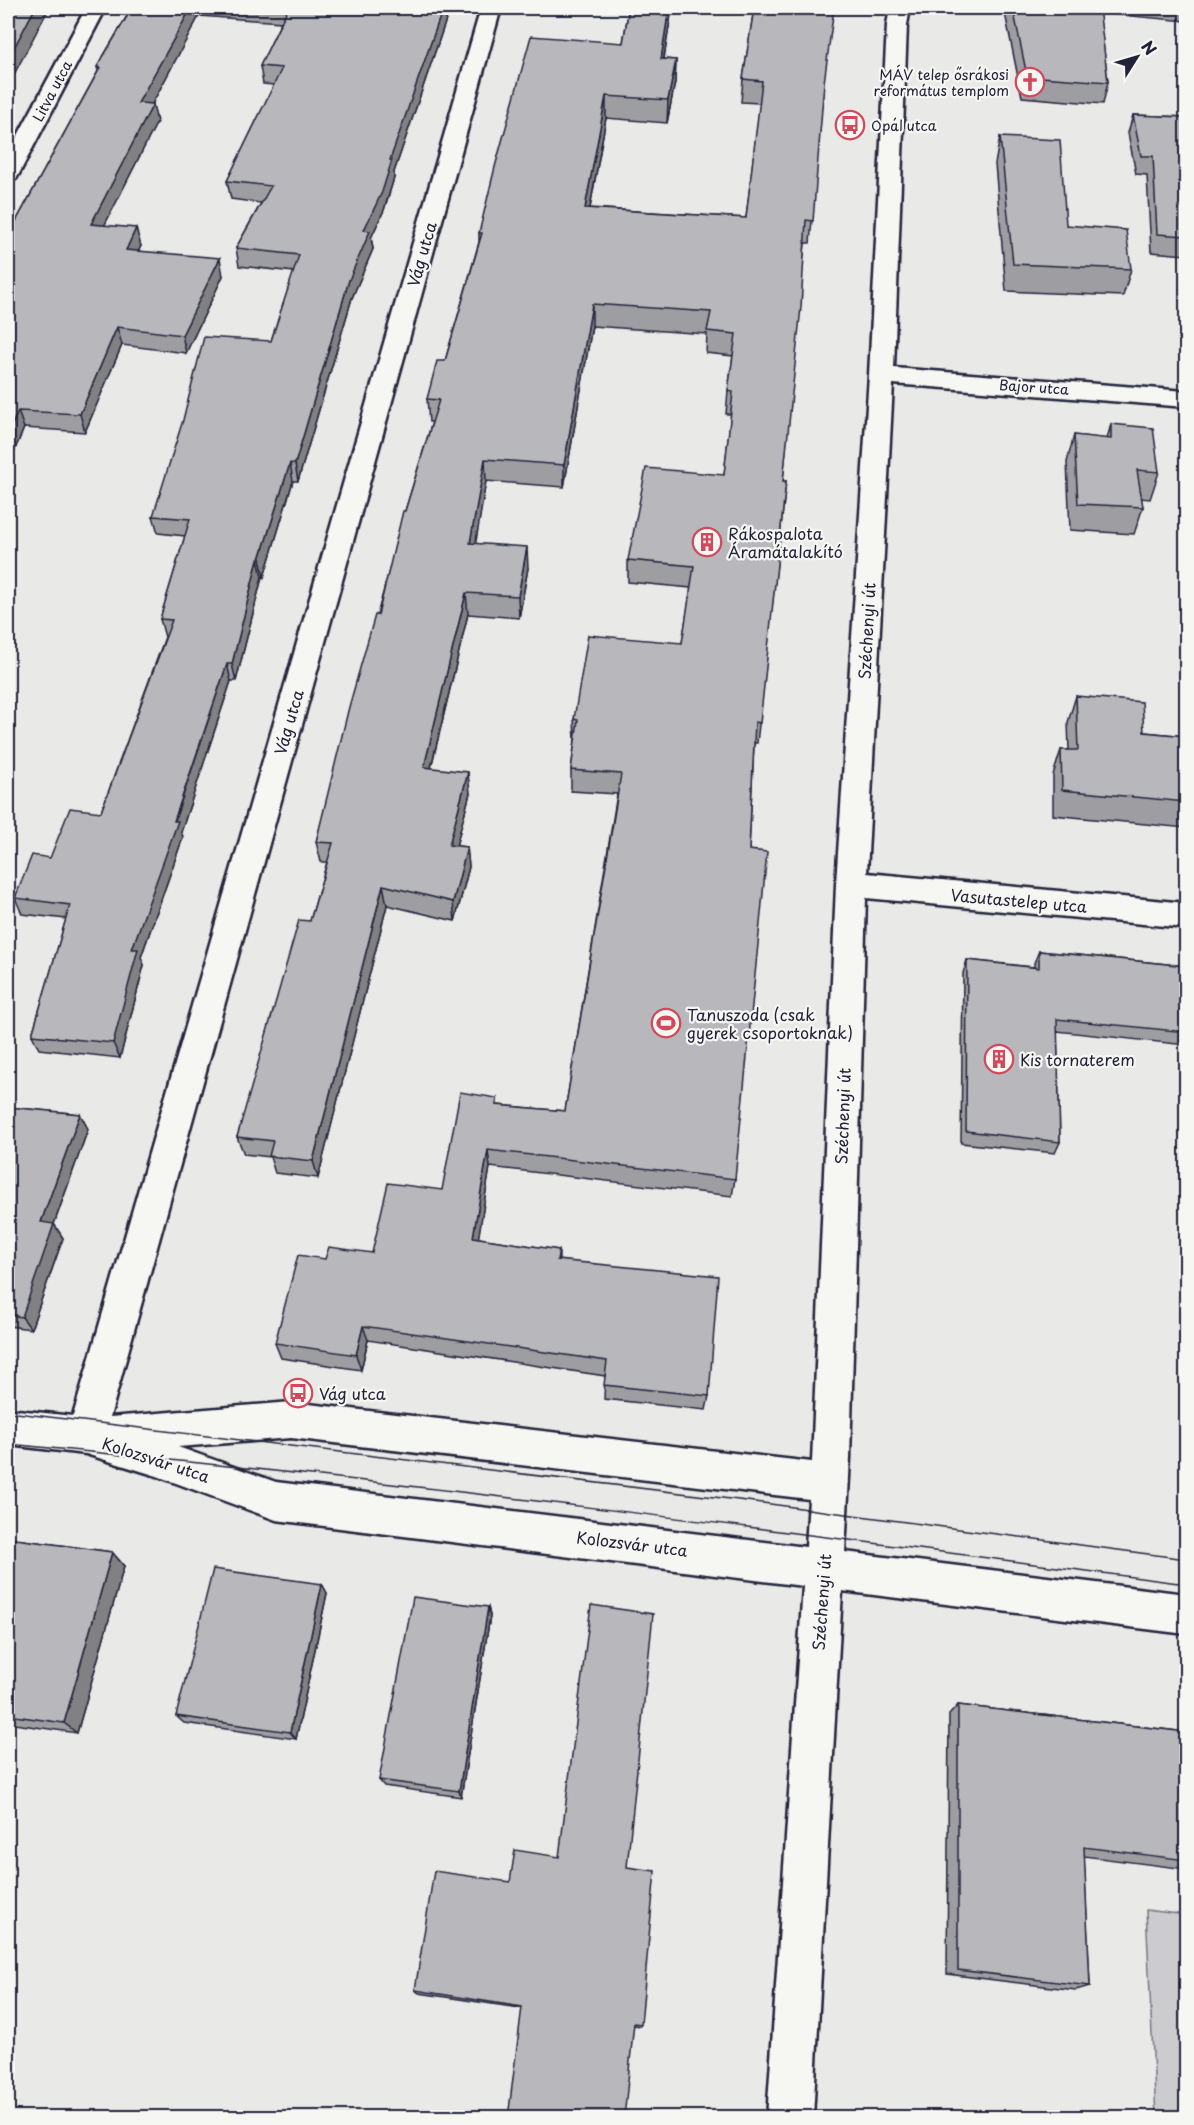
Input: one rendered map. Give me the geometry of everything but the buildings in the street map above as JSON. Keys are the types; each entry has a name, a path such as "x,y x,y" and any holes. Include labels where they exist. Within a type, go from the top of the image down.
{"street":[{"name":"Litva utca","path":"8,174 96,8"},
{"name":"Vág utca","path":"86,1436 491,8"},
{"name":"Széchenyi út","path":"790,2118 830,1483 851,885 881,375 897,25 900,8"},
{"name":"Bajor utca","path":"881,375 1186,399"},
{"name":"Vasutastelep utca","path":"851,885 1186,916"},
{"name":"Kolozsvár utca","path":"8,1427 86,1436 291,1420 830,1483"},
{"name":"Kolozsvár utca","path":"86,1436 276,1501 1186,1614"}],"shaded area":[{"path":"1146,1910 1186,1915 1186,2117 1156,2117"}],"tram line":[{"path":"8,1412 747,1501 1186,1559"},
{"path":"8,1444 451,1491 1186,1584"}],"place":[{"name":"MÁV telep ősrákosi református templom","path":"1030,82"},
{"name":"Opál utca","path":"850,125"},
{"name":"Rákospalota Áramátalakító","path":"707,542"},
{"name":"Tanuszoda (csak gyerek csoportoknak)","path":"666,1023"},
{"name":"Kis tornaterem","path":"999,1059"},
{"name":"Vág utca","path":"298,1393"}]}
